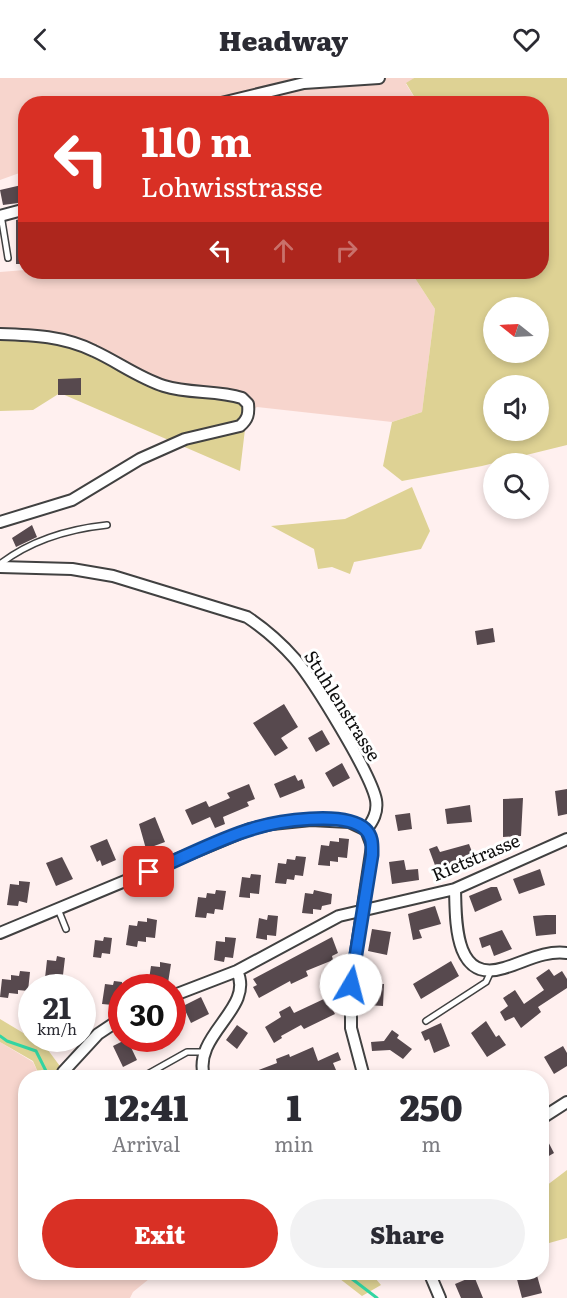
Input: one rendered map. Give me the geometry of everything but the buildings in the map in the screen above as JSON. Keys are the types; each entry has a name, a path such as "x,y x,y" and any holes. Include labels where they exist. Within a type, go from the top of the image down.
{"street":[{"path":"250,96 304,83 379,78"},
{"path":"1,215 18,211"},
{"path":"0,334 43,335 61,339 93,350 149,382 190,392 242,398 248,404 249,413 246,421 240,426 185,439 140,459 72,500 0,522"},
{"name":"Stuhlenstrasse","path":"0,566 72,569 113,576 247,617 262,627 298,662 359,761 376,800 375,816 366,830"},
{"path":"0,933 250,829 311,820 350,822 366,830 371,838 372,855 351,977 350,1015 359,1070"},
{"name":"Rietstrasse","path":"186,991 237,971 339,916 455,889 567,839"},
{"path":"455,889 460,947 473,964 492,970 547,953 567,953"},
{"path":"202,1070 203,1053 237,999 240,981 237,971"},
{"path":"65,1070 98,1034 108,1027"},
{"path":"549,1114 567,1102"},
{"path":"432,1280 440,1298"}],"lane":[{"path":"1,215 8,258"},
{"path":"0,566 53,536 72,529 107,525"},
{"path":"58,909 66,929"},
{"path":"426,1022 486,982 492,970"},
{"path":"155,1070 188,1052 203,1053"}],"shaded area":[{"path":"0,78 414,78 406,84 414,96 18,96 18,174 0,180"},
{"path":"414,78 567,78 567,445 535,453 483,453 483,466 402,481 383,466 392,422 422,412 435,309 416,279 549,279 549,96 414,96 406,83"},
{"path":"18,271 18,279 416,279 435,309 422,412 392,422 257,407 249,413 0,334 0,272"},
{"path":"0,334 61,339 149,382 241,398 246,421 240,471 60,393 33,410 0,411"},
{"path":"412,487 430,531 421,549 354,562 350,574 332,567 318,569 314,549 271,526 345,519"},
{"path":"0,1019 18,1030 18,1052 49,1052 63,1070 37,1070 33,1061 0,1042"},
{"path":"0,1042 33,1062 37,1070 18,1070 18,1280 148,1280 133,1292 130,1298 0,1298"},
{"path":"567,1170 567,1238 549,1243 549,1184"},
{"path":"341,1280 377,1280 381,1285 362,1296"}],"waterway":[{"path":"0,1036 7,1041 36,1051 46,1070"},
{"path":"353,1280 377,1298"}],"route":[{"path":"149,872 250,829 294,820 335,820 357,824 366,830 371,838 372,855 351,985"}]}
